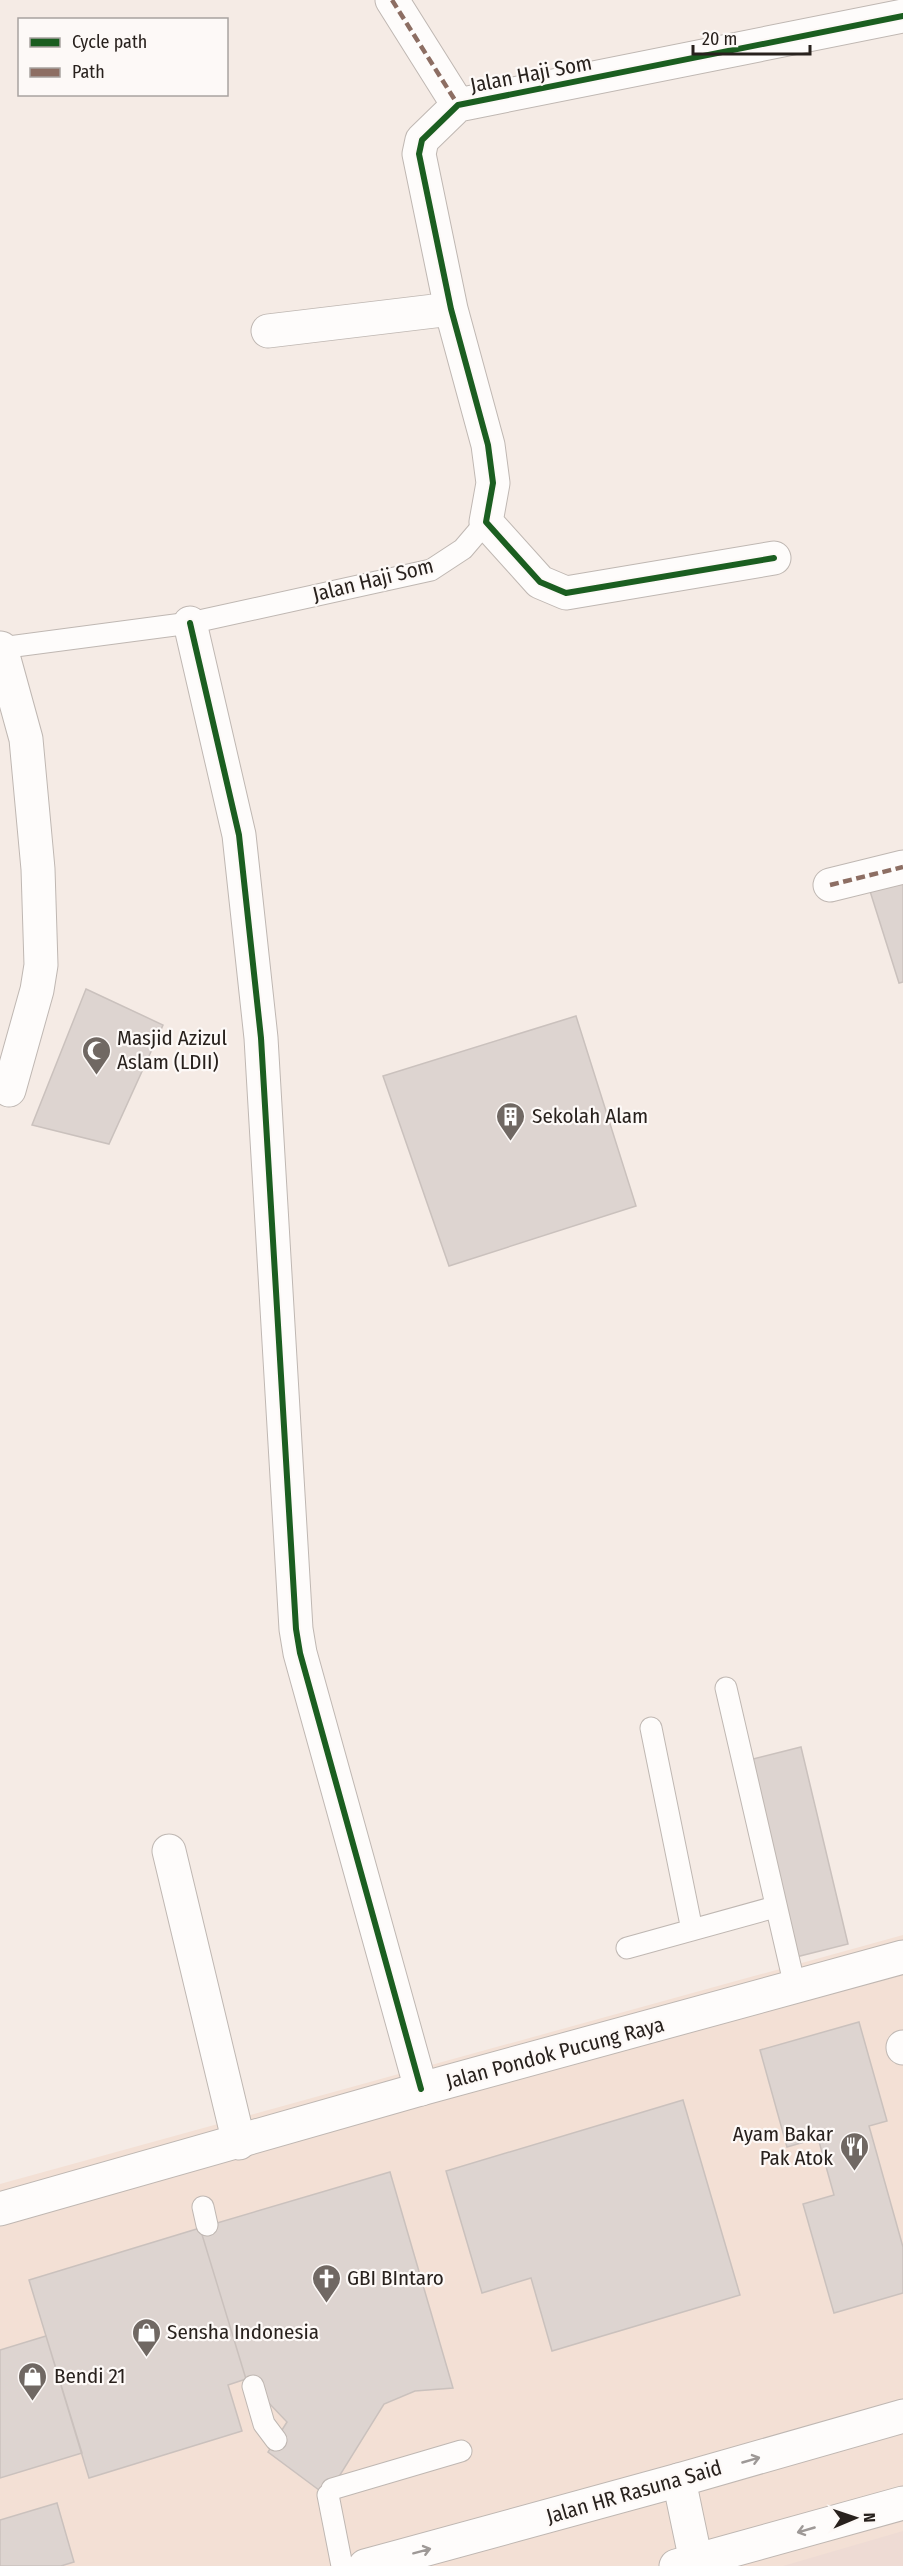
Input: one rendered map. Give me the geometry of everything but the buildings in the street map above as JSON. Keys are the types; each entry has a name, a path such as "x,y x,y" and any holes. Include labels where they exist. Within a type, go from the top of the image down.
{"street":[{"path":"392,0 458,105"},
{"name":"Jalan Haji Som","path":"486,522 493,483 488,445 451,309 419,154 422,140 458,105 903,15"},
{"path":"268,331 451,309"},
{"path":"486,522 540,582 566,593 774,558"},
{"path":"190,622 238,834 256,993 263,1074 296,1629 300,1653 421,2089"},
{"path":"0,648 26,739 38,869 41,965 37,990 9,1090"},
{"path":"830,885 903,867"},
{"path":"169,1851 239,2142"},
{"name":"Jalan Pondok Pucung Raya","path":"0,2210 421,2089 903,1957"},
{"name":"Jalan HR Rasuna Said","path":"365,2566 679,2481 903,2416"},
{"path":"679,2481 690,2564 903,2503"}],"lane":[{"name":"Jalan Haji Som","path":"0,648 190,622 430,570 463,549 486,522"},
{"path":"726,1688 795,1987"},
{"path":"651,1728 692,1930"},
{"path":"627,1948 775,1907"},
{"path":"253,2386 264,2424 276,2440"},
{"path":"342,2566 330,2492 460,2451"}],"shaded area":[{"path":"903,1935 903,2566 0,2566 0,2184"},
{"path":"903,2531 903,2566 783,2566"}],"marked path":[{"path":"392,0 458,105"},
{"path":"830,885 903,867"}],"cycle path":[{"path":"774,558 566,593 540,582 486,522 493,483 488,445 451,309 419,154 422,140 458,105 903,16"},
{"path":"190,623 239,835 261,1038 296,1629 300,1653 421,2089"}],"place":[{"name":"Masjid Azizul Aslam (LDII)","path":"96,1076"},
{"name":"Sekolah Alam","path":"511,1142"},
{"name":"Ayam Bakar Pak Atok","path":"854,2172"},
{"name":"GBI BIntaro","path":"326,2304"},
{"name":"Sensha Indonesia","path":"146,2358"},
{"name":"Bendi 21","path":"33,2402"}]}
